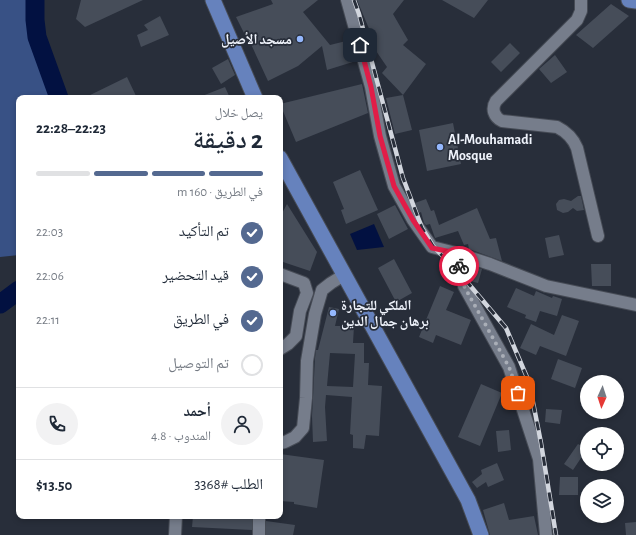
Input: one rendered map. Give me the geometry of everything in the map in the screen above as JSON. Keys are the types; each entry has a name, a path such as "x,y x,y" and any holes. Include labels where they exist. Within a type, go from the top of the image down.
{"main road":[{"path":"629,0 636,1"},
{"path":"216,2 254,95"},
{"path":"283,163 468,500 481,535"}],"street":[{"path":"347,0 371,87 380,136 394,186 413,220 432,248 456,253 490,264 546,286 636,305"},
{"path":"581,0 581,11 577,20 496,101 494,111 496,117 502,121 557,127 569,135 577,148 598,236"},
{"path":"456,253 464,286 509,367 539,459 546,535"},
{"path":"283,275 304,283 307,293 300,311 296,336 283,347"},
{"path":"283,442 295,437 303,428 306,398 307,361 315,314 322,290 344,275"},
{"path":"175,535 176,519"},
{"path":"259,519 259,535"}],"shaded area":[{"path":"0,0 35,0 37,37 57,95 16,95 16,255 0,257"},
{"path":"374,224 384,247 357,250 350,234"}],"building":[{"path":"81,0 143,0 85,27 76,19"},
{"path":"271,0 318,0 303,12 330,45 350,40 356,61 327,70 322,46 298,66 268,81 250,42 249,43 236,17 273,4"},
{"path":"357,0 404,0 393,14 408,40 403,45 426,64 403,95 382,73 387,67 372,45 375,43"},
{"path":"442,0 488,0 474,18"},
{"path":"611,4 629,16 593,48 576,35"},
{"path":"160,16 169,35 141,47 137,35 148,30 144,25"},
{"path":"510,43 520,53 501,72 491,62"},
{"path":"555,55 567,72 551,83 539,69"},
{"path":"228,59 235,75 221,84 212,68"},
{"path":"127,77 136,95 90,95"},
{"path":"362,84 368,113 296,142 283,111 283,103"},
{"path":"225,87 229,95 205,95"},
{"path":"403,95 412,130 395,134 386,98"},
{"name":"Al-Mouhamadi Mosque","path":"453,123 461,164 427,171 419,130"},
{"path":"360,170 378,210 346,224 341,210 344,209 333,182"},
{"path":"578,196 581,196 584,210 577,211 573,208 568,212 563,213 557,210 556,204 559,200 564,199 571,201"},
{"path":"426,199 431,211 434,210 439,225 477,208 490,239 496,238 502,261 469,249 468,244 464,245 458,231 435,238 430,224 426,225 424,223 421,212 419,213 415,203"},
{"path":"287,204 317,252 310,271 283,262 283,211"},
{"path":"395,205 408,229 389,239 377,214"},
{"path":"559,235 564,255 549,258 545,238"},
{"path":"394,259 412,293 396,302 378,268"},
{"path":"591,264 611,264 611,286 592,286"},
{"path":"469,265 482,269 478,283 470,281 468,270"},
{"path":"440,286 454,292 446,310 471,320 461,345 436,335 433,343 419,337"},
{"path":"516,288 534,296 536,291 552,298 553,296 562,299 557,316 540,311 536,322 525,318 526,315 507,307"},
{"path":"329,307 339,309 335,326 354,326 353,343 364,343 364,363 369,363 368,385 382,386 379,436 366,435 364,449 353,448 353,435 350,434 352,397 326,395 325,407 327,441 313,442 312,416 315,358 316,350 318,350","holes":["330,353 355,354 353,387 327,386"]},
{"path":"562,315 579,321 566,356 540,346 536,355 520,348 531,324 554,335"},
{"path":"558,359 582,368 575,388 551,379"},
{"path":"481,384 502,393 480,446 458,437"},
{"path":"546,409 562,410 560,424 545,422"},
{"path":"509,430 511,450 498,452 496,431"},
{"path":"578,444 580,445 580,460 573,470 564,464"},
{"path":"283,454 324,460 317,508 294,504 294,502 283,501"},
{"path":"497,463 504,480 488,487 486,482 477,488 472,482 482,474 481,470"},
{"path":"560,477 578,477 578,495 559,495"},
{"path":"504,503 509,520 534,516 538,535 490,535 483,510"},
{"path":"193,519 252,519 252,530 192,527"},
{"path":"266,521 295,525 293,535 266,535"},
{"path":"636,522 636,535 626,535 625,523"}],"waterway":[{"path":"35,0 37,37 58,95"},
{"path":"0,304 16,292"}],"railway":[{"path":"354,0 403,178 422,228 433,246 462,276 506,328 529,382 541,443 556,535"}],"way so far":[{"path":"459,266 464,286 509,367 518,393"}],"place":[{"name":"مسجد الأصيل","path":"300,39"},
{"name":"Al-Mouhamadi Mosque","path":"440,147"},
{"name":"الملكي للتجارة برهان جمال الدين","path":"333,313"}],"route":[{"path":"360,45 376,106 380,136 394,186 413,220 432,248 456,253 459,266"}]}
